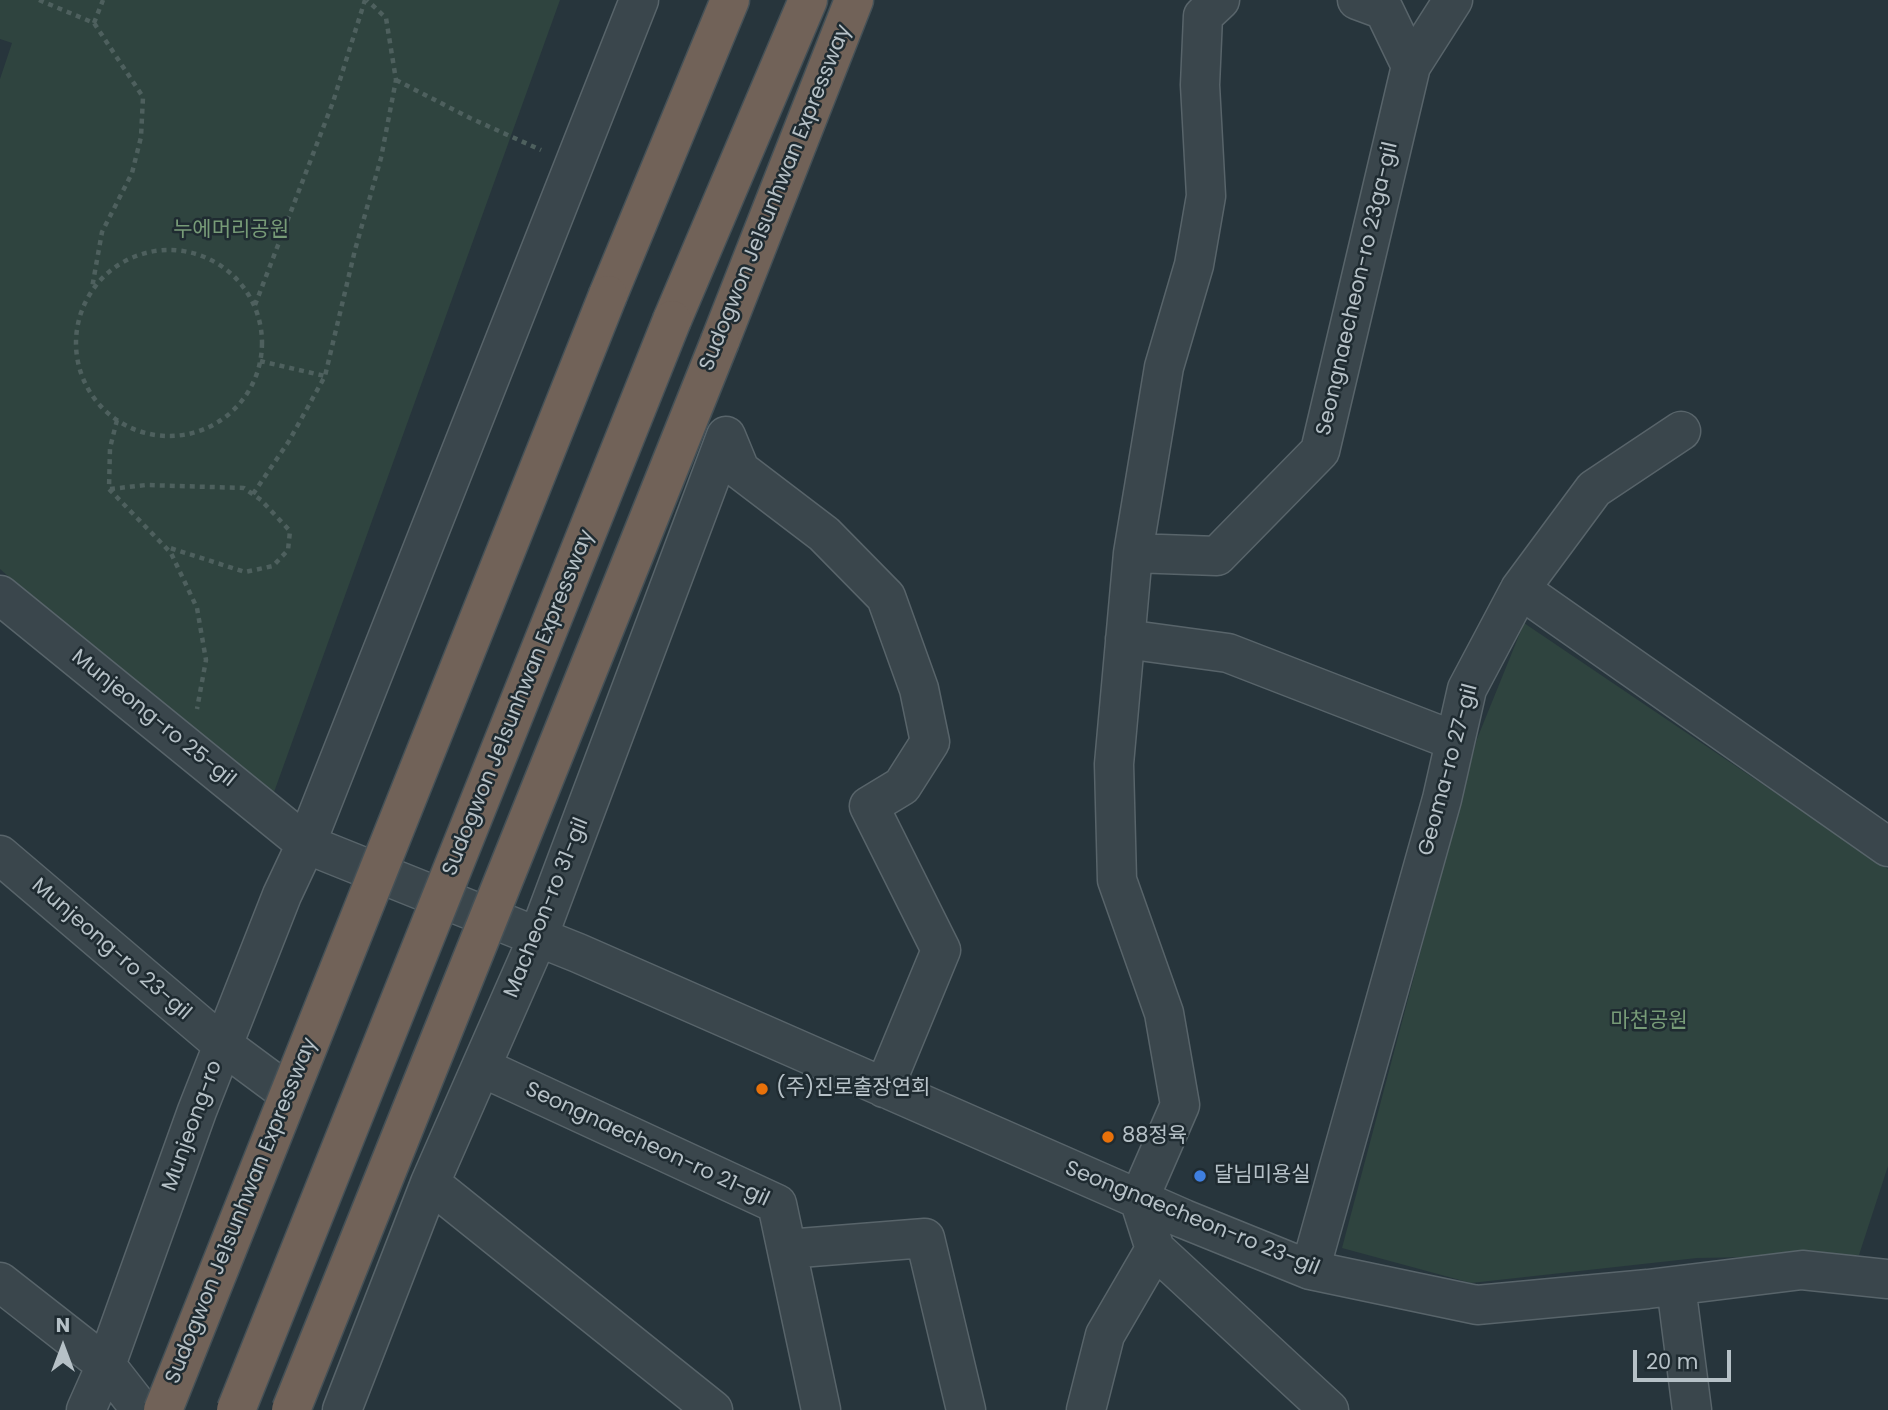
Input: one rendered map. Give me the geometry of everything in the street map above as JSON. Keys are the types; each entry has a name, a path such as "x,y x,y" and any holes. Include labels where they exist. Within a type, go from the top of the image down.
{"highway":[{"name":"Sudogwon Je1sunhwan Expressway","path":"163,1410 608,295 730,0"},
{"name":"Sudogwon Je1sunhwan Expressway","path":"236,1410 672,320 808,0"},
{"name":"Sudogwon Je1sunhwan Expressway","path":"290,1410 720,341 854,0"}],"street":[{"name":"Munjeong-ro","path":"86,1410 106,1366 197,1111 282,895 306,844 639,0"},
{"path":"1357,0 1384,10 1411,65"},
{"path":"1411,65 1454,0"},
{"path":"1211,8 1200,85 1206,196 1194,265 1164,367 1133,553 1114,764 1117,880 1164,1013 1180,1105 1139,1199 1156,1249 1329,1410"},
{"name":"Seongnaecheon-ro 23ga-gil","path":"1133,553 1217,556 1320,451 1411,65"},
{"name":"Geoma-ro 27-gil","path":"1310,1270 1442,799 1467,690 1520,589 1594,489 1681,431"},
{"name":"Macheon-ro 31-gil","path":"342,1410 430,1182 538,937 726,436 740,470 824,534 886,597 919,689 930,741 902,786 869,806 941,950 884,1088"},
{"path":"1520,589 1888,847"},
{"name":"Munjeong-ro 25-gil","path":"0,594 306,844 538,937"},
{"path":"1125,639 1228,653 1455,741"},
{"name":"Munjeong-ro 23-gil","path":"0,855 223,1045 281,1088"},
{"name":"Seongnaecheon-ro 23-gil","path":"538,937 1139,1199 1310,1270 1477,1305 1676,1286 1802,1270 1886,1272"},
{"name":"Seongnaecheon-ro 21-gil","path":"481,1067 777,1204 821,1410"},
{"path":"430,1182 713,1410"},
{"path":"787,1249 925,1238 966,1410"},
{"path":"1086,1410 1105,1335 1156,1249"},
{"path":"0,1282 106,1366 141,1410"},
{"path":"1676,1286 1692,1410"}],"path":[{"path":"39,0 94,23 143,97 141,137 132,173 102,232 91,291 77,323 75,353 83,382 99,406 123,425 151,435 183,436 214,425 239,406 256,379 263,348 260,316 245,287 222,264 193,251 160,249 132,256 106,272 91,291"},
{"path":"94,23 103,0"},
{"path":"253,494 289,441 325,376 355,250 381,158 396,80 386,18 366,0 333,102 255,305"},
{"path":"396,80 470,118 574,165"},
{"path":"260,361 325,376"},
{"path":"117,420 110,449 109,489 171,552 197,608 206,660 197,709 176,738"},
{"path":"109,489 146,485 244,488 290,531 288,550 272,566 245,572 164,545"}],"green space":[{"name":"누에머리공원","path":"0,0 560,0 269,806 0,569 0,79 12,43 0,39"},
{"name":"마천공원","path":"1524,623 1888,869 1888,1166 1859,1255 1697,1258 1471,1283 1342,1248 1477,739"}],"place":[{"name":"(주)진로출장연회","path":"762,1089"},
{"name":"88정육","path":"1108,1137"},
{"name":"달님미용실","path":"1200,1176"}]}
